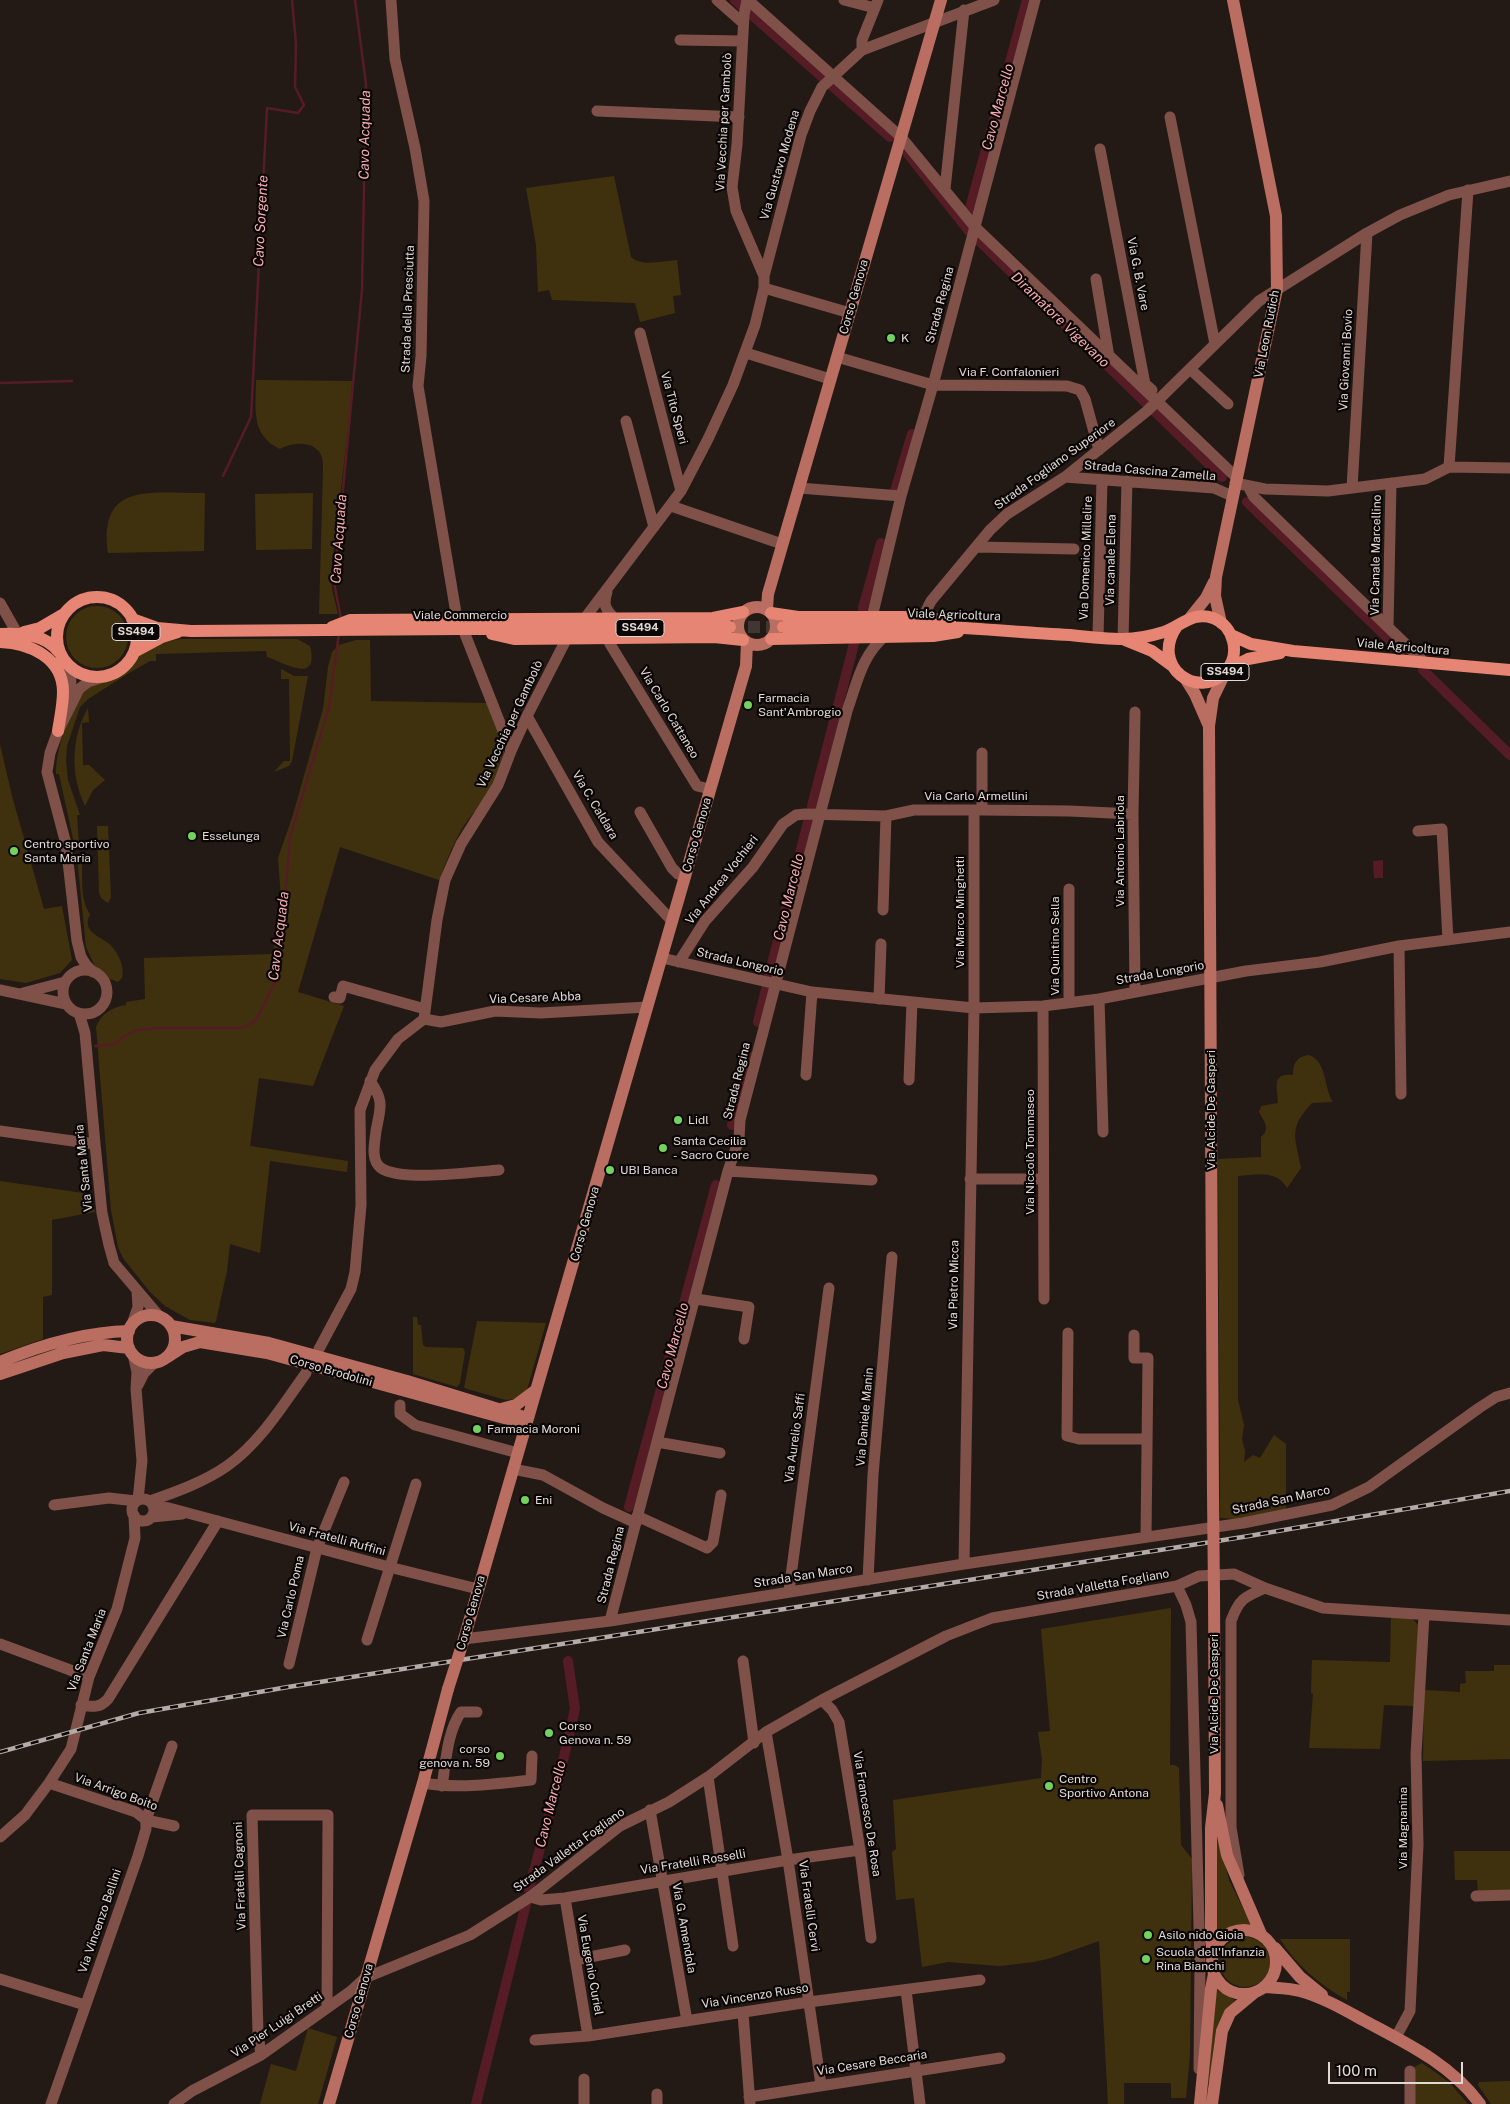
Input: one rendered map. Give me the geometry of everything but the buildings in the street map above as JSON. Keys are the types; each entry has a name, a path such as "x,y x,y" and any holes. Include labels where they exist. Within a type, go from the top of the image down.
{"main road":[{"name":"Corso Genova","path":"329,2104 746,666 745,641 738,630 738,624 743,612 747,609 765,610 798,488 941,0"},
{"name":"Via Leon Rudich","path":"1216,578 1277,289 1276,216 1234,0"},
{"path":"1190,618 1206,598 1216,578"},
{"path":"1216,578 1215,596 1221,623 1231,636"},
{"name":"Viale Commercio","path":"18,634 40,628 64,614 81,601 102,598 122,607 132,618 158,628 191,631 330,628 350,625 460,624 730,627"},
{"path":"765,610 798,617 938,618 972,629"},
{"path":"765,610 776,626 766,642"},
{"path":"460,624 585,618 713,618 743,612"},
{"name":"Viale Commercio","path":"60,652 57,632 64,614"},
{"path":"1190,618 1206,616 1221,623"},
{"name":"SS494","path":"132,618 136,635 134,652"},
{"name":"Viale Agricoltura","path":"783,627 925,626 1123,639 1153,635 1177,626 1190,618"},
{"path":"460,624 514,638 714,637 766,642 886,636 938,636 972,629"},
{"path":"1172,665 1168,655 1168,644 1177,626"},
{"name":"Viale Commercio","path":"106,676 120,670 134,652 162,637 191,631"},
{"name":"Viale Commercio","path":"0,634 18,634 41,638 53,644 67,664"},
{"name":"Viale Agricoltura","path":"1231,636 1251,644 1293,651 1510,670"},
{"name":"SS494","path":"1226,671 1234,652 1231,636"},
{"name":"Viale Agricoltura","path":"1123,639 1152,652 1193,682 1210,681 1248,659 1293,651"},
{"path":"0,642 12,642 48,657 59,672 63,690 60,727"},
{"name":"Corso Genova","path":"746,666 766,642"},
{"path":"67,664 85,675 106,676"},
{"name":"Via Alcide De Gasperi","path":"1200,2104 1214,1973 1211,1939 1211,1828 1215,1793 1209,726 1213,698 1226,671"},
{"name":"Via Alcide De Gasperi","path":"1185,678 1209,726"},
{"path":"0,1362 61,1341 130,1328 144,1316 159,1316"},
{"name":"Corso Brodolini","path":"159,1316 171,1326 269,1343 527,1421"},
{"path":"0,1374 63,1353 104,1344 131,1351 143,1361 161,1360 173,1348 175,1337 171,1326"},
{"path":"130,1328 127,1339 131,1351"},
{"name":"Corso Brodolini","path":"161,1360 194,1343 249,1350 499,1413"},
{"path":"519,1450 510,1428 499,1413 516,1405 536,1390"},
{"name":"Via Alcide De Gasperi","path":"1215,1793 1227,1855 1242,1894 1261,1934 1300,1977 1332,2004"},
{"path":"1213,1955 1220,1942 1232,1932 1247,1930 1261,1934"},
{"path":"1212,2104 1222,2031 1230,2014 1254,1993 1266,1987 1275,1975 1277,1960 1272,1946"},
{"path":"1214,1973 1221,1984 1231,1991 1242,1994 1254,1993"},
{"path":"1266,1987 1300,1990 1332,2004 1396,2038 1434,2059 1467,2086 1480,2104"}],"street":[{"name":"Strada della Presciutta","path":"390,0 396,59 415,148 424,202 422,356 418,386 460,624 511,751"},
{"path":"717,0 743,19"},
{"path":"844,0 876,4 862,40 862,50"},
{"name":"Via Gustavo Modena","path":"764,276 801,135 810,111 822,88 862,50 994,0"},
{"name":"Strada Regina","path":"872,617 901,496 933,386 1035,0"},
{"path":"747,1 901,137 945,189 973,232 1109,357 1154,404 1236,481 1248,486 1265,489 1328,491 1425,479 1449,468 1510,468"},
{"name":"Via Vecchia per Gambolò","path":"585,618 681,491 708,439 746,353 764,288 764,276 736,211 732,187 739,116 743,19 747,1"},
{"path":"945,189 964,10"},
{"path":"680,40 742,41"},
{"path":"597,111 739,116"},
{"path":"1170,117 1216,344"},
{"name":"Via G. B. Vare","path":"1100,149 1145,384 1154,404"},
{"name":"Strada Fogliano Superiore","path":"923,617 931,601 978,547 990,530 1008,514 1065,477 1154,404 1259,301 1367,233 1408,212 1468,190 1510,181"},
{"path":"1449,468 1468,190"},
{"name":"Via Giovanni Bovio","path":"1352,488 1367,233"},
{"path":"1096,279 1109,357"},
{"path":"764,288 850,313"},
{"name":"Via Tito Speri","path":"640,333 681,491"},
{"path":"746,353 830,379"},
{"path":"837,357 933,386"},
{"path":"1190,369 1228,404"},
{"name":"Via F. Confalonieri","path":"933,386 1067,386 1080,390 1085,399 1099,450"},
{"path":"626,421 654,528"},
{"name":"Strada Cascina Zamella","path":"1065,477 1214,488 1232,496"},
{"name":"Via Domenico Millelire","path":"1098,637 1102,480"},
{"name":"Via canale Elena","path":"1123,639 1127,482"},
{"name":"Via Canale Marcellino","path":"1388,627 1391,483"},
{"path":"1248,486 1254,498 1423,662"},
{"path":"798,488 901,496"},
{"path":"671,506 782,544"},
{"path":"978,547 1074,549"},
{"path":"606,592 605,608 614,618"},
{"path":"0,603 18,634"},
{"name":"Strada Regina","path":"610,1620 696,1299 728,1171 739,1139 740,1120 846,711 868,655 874,646 886,636"},
{"path":"861,637 867,644 868,655"},
{"name":"Via Vecchia per Gambolò","path":"425,1014 437,920 445,880 461,844 498,786 527,716 568,638"},
{"name":"Via Carlo Cattaneo","path":"610,644 697,786 710,789"},
{"path":"0,990 66,1004 84,1013 102,1006 106,1000 105,983 100,976 86,965 81,957 77,941 66,844 47,772 50,753 60,727 72,685 72,676 67,664"},
{"path":"60,727 80,689 88,682 106,676"},
{"name":"Via Antonio Labriola","path":"1135,712 1133,814 1135,991"},
{"name":"Via C. Caldara","path":"527,716 598,842 672,921"},
{"name":"Via Marco Minghetti","path":"974,1008 978,814 982,754"},
{"name":"Via Carlo Armellini","path":"820,814 886,816 914,810 978,814 1068,811 1133,814"},
{"path":"640,812 672,868 678,874 685,877"},
{"name":"Via Andrea Vochieri","path":"679,962 705,922 753,866 783,824 800,814 820,814"},
{"path":"884,910 886,816"},
{"path":"1418,831 1442,829 1448,940"},
{"name":"Via Quintino Sella","path":"1069,889 1069,1002"},
{"name":"Strada Longorio","path":"662,958 812,992 974,1008 1043,1006 1099,999 1246,971 1320,962 1399,946 1509,934"},
{"path":"66,1004 64,997 67,980 74,967 77,941"},
{"path":"878,999 881,944"},
{"path":"1399,946 1401,1094"},
{"path":"19,994 67,980 80,971 93,972"},
{"name":"Via Cesare Abba","path":"334,997 340,998 343,986 425,1014 441,1022 494,1010 541,1012 647,1007"},
{"path":"806,1075 812,992"},
{"path":"1099,999 1103,1132"},
{"path":"909,1080 912,1002"},
{"name":"Via Niccolò Tommaseo","path":"1043,1006 1044,1299"},
{"name":"Via Pietro Micca","path":"964,1564 974,1008"},
{"name":"Via Santa Maria","path":"84,1013 102,1213 109,1245 114,1263 159,1316"},
{"path":"319,1349 351,1289 355,1272 361,1205 360,1110 375,1070 398,1039 425,1014"},
{"path":"370,1081 382,1103 374,1147 375,1158 380,1167 395,1173 416,1175 499,1170"},
{"path":"0,1131 95,1144"},
{"path":"728,1171 872,1180"},
{"path":"970,1179 1043,1179"},
{"name":"Via Daniele Manin","path":"868,1580 873,1475 892,1257"},
{"name":"Via Aurelio Saffi","path":"789,1591 829,1288"},
{"path":"130,1328 138,1306 137,1291"},
{"path":"696,1299 749,1307 744,1339"},
{"path":"1068,1333 1067,1436 1079,1439 1147,1439"},
{"path":"1134,1335 1134,1358 1148,1358 1146,1537"},
{"path":"131,1351 137,1372 136,1389 144,1507 228,1466 254,1442 306,1373"},
{"path":"136,1389 144,1373 161,1360"},
{"name":"Strada San Marco","path":"464,1639 610,1620 964,1564 1243,1524 1332,1505 1369,1487 1478,1408 1496,1397 1510,1392"},
{"path":"400,1405 400,1414 414,1424 519,1450"},
{"path":"657,1442 720,1453"},
{"path":"513,1469 543,1475 603,1508 636,1519"},
{"name":"Via Carlo Poma","path":"289,1664 317,1548 344,1482"},
{"path":"367,1640 416,1484"},
{"path":"180,1490 180,1504 188,1514"},
{"name":"Strada Regina","path":"636,1519 708,1548 713,1542 721,1495"},
{"name":"Via Fratelli Ruffini","path":"54,1505 109,1498 144,1507 169,1508 478,1589"},
{"name":"Via Santa Maria","path":"0,1837 24,1816 49,1783 71,1749 89,1677 117,1609 144,1507"},
{"path":"81,1705 102,1706 108,1699 218,1521"},
{"name":"Strada Valletta Fogliano","path":"366,1978 470,1935 530,1897 620,1826 669,1802 708,1777 766,1732 822,1700 946,1636 992,1618 1177,1586 1199,1576 1234,1574 1265,1588 1323,1608 1510,1620"},
{"path":"1177,1586 1186,1605 1191,1622 1200,1963 1198,2054 1200,2091"},
{"path":"1242,1894 1231,1828 1231,1621 1237,1606 1244,1597 1265,1588"},
{"name":"Via Magnanina","path":"1396,2038 1410,2011 1418,1845 1416,1754 1424,1615"},
{"path":"0,1644 89,1677"},
{"path":"743,1661 754,1743"},
{"name":"Via Francesco De Rosa","path":"822,1700 832,1710 839,1722 860,1850 871,1938"},
{"path":"442,1786 449,1744 457,1718 461,1712 477,1712"},
{"name":"Via Fratelli Cervi","path":"766,1732 788,1860 822,2085"},
{"name":"Via Vincenzo Bellini","path":"51,2104 138,1856 146,1829 146,1820 172,1746"},
{"path":"423,1783 442,1786 531,1780 532,1756"},
{"path":"708,1777 733,1946"},
{"name":"Via Arrigo Boito","path":"49,1783 136,1812 146,1820 174,1826"},
{"name":"Via G. Amendola","path":"650,1810 687,2021"},
{"name":"Via Fratelli Cagnoni","path":"261,2055 258,2033 252,1815 328,1815 327,2007"},
{"name":"Via Fratelli Rosselli","path":"530,1897 541,1900 565,1898 788,1860 860,1850"},
{"path":"1476,1896 1510,1895"},
{"name":"Via Eugenio Curiel","path":"565,1898 588,2036"},
{"path":"575,1960 625,1950"},
{"path":"1200,1963 1205,1970 1214,1973"},
{"path":"0,1978 85,2005"},
{"name":"Via Pier Luigi Bretti","path":"174,2104 192,2091 261,2055 366,1978"},
{"name":"Via Vincenzo Russo","path":"535,2040 588,2036 809,2002 980,1980"},
{"path":"906,1990 920,2104"},
{"path":"744,2013 749,2101"},
{"name":"Via Cesare Beccaria","path":"749,2101 822,2085 1000,2058"},
{"path":"1410,2071 1410,2104"},
{"path":"584,2079 584,2104"}],"shaded area":[{"path":"614,176 631,257 646,263 677,260 681,295 673,296 675,313 640,322 635,303 552,300 549,290 538,292 536,245 526,188"},
{"path":"256,380 352,381 350,413 331,572 332,589 338,614 319,614 322,457 312,446 295,444 280,449 270,443 264,436 257,420"},
{"path":"149,493 205,493 204,551 108,553 107,529 112,513 121,502 134,496"},
{"path":"313,493 312,549 256,550 255,494"},
{"path":"91,606 103,606 119,615 126,625 128,637 126,649 119,659 103,668 91,668 80,663 71,654 66,643 66,631 71,620 80,611"},
{"path":"181,639 297,639 310,646 312,658 310,665 305,668 298,668 267,657 266,651 156,654 156,661 150,661 88,699 80,707 67,746 68,780 80,815 77,815 79,844 78,848 75,848 59,774 56,774 56,765 61,740 77,701 90,685 122,672 138,656 150,648"},
{"path":"356,640 370,640 371,701 487,703 501,739 504,761 497,782 491,792 459,833 439,880 340,847 298,992 344,1006 313,1086 259,1078 250,1146 348,1161 347,1172 270,1161 260,1253 230,1244 227,1271 215,1323 190,1320 165,1306 150,1292 123,1258 118,1247 111,1210 96,1027 101,1018 112,1009 126,1005 126,1002 145,999 144,958 273,954 281,898 278,858 292,818 323,709 328,667 332,652 339,645"},
{"path":"281,669 294,676 308,676 292,761 289,766 274,772 284,761 290,761 289,679 281,679"},
{"path":"88,708 89,722 82,723 83,765 89,765 105,780 93,790 85,806 77,782 74,756 78,731"},
{"name":"Centro sportivo Santa Maria","path":"0,744 12,796 44,909 62,906 72,960 60,973 26,983 0,979"},
{"path":"97,826 108,826 111,897 108,903 101,898 99,892"},
{"path":"82,856 82,886 84,901 90,914 88,920 89,929 112,946 118,955 122,964 123,974 118,982 107,978 95,966 86,947 77,857"},
{"path":"1383,860 1383,878 1374,878 1373,861"},
{"path":"1308,1055 1319,1062 1333,1102 1312,1103 1299,1119 1295,1133 1301,1168 1287,1188 1278,1178 1266,1174 1238,1176 1238,1400 1244,1425 1242,1439 1245,1451 1244,1462 1253,1455 1260,1458 1274,1435 1286,1444 1286,1512 1236,1519 1220,1518 1218,1159 1261,1157 1261,1137 1266,1128 1259,1112 1261,1106 1278,1103 1278,1079 1281,1076 1293,1075 1296,1062 1301,1057"},
{"path":"0,1181 90,1194 95,1212 52,1220 52,1295 43,1297 43,1339 0,1354"},
{"path":"413,1317 417,1317 418,1325 421,1325 423,1345 426,1347 463,1348 465,1352 460,1383 457,1387 413,1374"},
{"path":"477,1321 546,1323 527,1390 516,1399 506,1400 464,1388"},
{"name":"Centro Sportivo Antona","path":"1171,1608 1170,1765 1175,1765 1179,1768 1181,1845 1192,1859 1190,2054 1186,2098 1171,2098 1171,2083 1124,2083 1124,2104 1108,2104 1099,1941 1034,1962 1000,1966 948,1962 922,1967 914,1898 896,1900 892,1852 896,1849 893,1800 1041,1778 1042,1760 1038,1732 1050,1731 1041,1629"},
{"path":"1391,1617 1413,1619 1418,1625 1414,1706 1384,1705 1380,1749 1309,1748 1313,1694 1311,1693 1312,1660 1390,1662"},
{"path":"1494,1665 1510,1665 1510,1759 1423,1761 1424,1690 1460,1692 1460,1684 1466,1683 1465,1671 1494,1671"},
{"path":"1216,1837 1218,1837 1229,1880 1252,1926 1234,1928 1217,1937"},
{"path":"1454,1851 1510,1851 1510,1890 1478,1891 1477,1880 1455,1880"},
{"path":"1240,1937 1250,1937 1263,1944 1270,1957 1270,1967 1263,1980 1250,1987 1240,1987 1231,1983 1224,1976 1220,1967 1220,1957 1224,1948 1231,1941"},
{"path":"1280,1939 1350,1939 1350,1992 1347,1992 1347,2000 1309,1974"},
{"path":"1216,1989 1235,2000 1218,2029 1214,2047 1211,2080 1208,2082"},
{"path":"308,2028 337,2037 318,2104 260,2104 271,2064 296,2071"},
{"path":"1422,2063 1449,2082 1468,2104 1414,2104 1414,2067"},
{"path":"1510,2081 1510,2104 1491,2104 1478,2085 1479,2082"}],"waterway":[{"name":"Cavo Sorgente","path":"223,476 251,417 267,108 298,113 304,105 295,87 296,44 292,0"},
{"name":"Cavo Acquada","path":"341,618 334,583 362,290 366,84 355,0"},
{"name":"Diramatore Vigevano","path":"735,0 890,137"},
{"name":"Cavo Marcello","path":"968,215 1027,0"},
{"name":"Diramatore Vigevano","path":"908,154 968,230 1222,477"},
{"path":"0,383 72,381"},
{"name":"Cavo Marcello","path":"895,491 912,434"},
{"name":"Diramatore Vigevano","path":"1247,502 1401,651"},
{"name":"Cavo Marcello","path":"863,608 881,543"},
{"name":"Cavo Acquada","path":"95,1046 115,1044 123,1037 137,1030 155,1028 241,1028 255,1021 261,1011 276,980 282,935 290,837 329,707 339,633"},
{"name":"Cavo Marcello","path":"812,806 855,640"},
{"name":"Diramatore Vigevano","path":"1423,670 1510,755"},
{"name":"Cavo Marcello","path":"769,976 809,818"},
{"name":"Cavo Marcello","path":"758,1022 766,989"},
{"path":"732,1125 749,1056"},
{"name":"Cavo Marcello","path":"629,1507 716,1185"},
{"name":"Cavo Marcello","path":"529,1889 560,1774 575,1709 568,1661"},
{"name":"Cavo Marcello","path":"476,2104 526,1904"}],"tunnel":[{"path":"730,627 783,627"}],"railway":[{"path":"0,1752 139,1713 288,1687 1249,1536 1510,1491"}],"place":[{"name":"K","path":"891,338"},
{"name":"Farmacia Sant'Ambrogio","path":"748,705"},
{"name":"Esselunga","path":"192,836"},
{"name":"Centro sportivo Santa Maria","path":"14,851"},
{"name":"Lidl","path":"678,1120"},
{"name":"Santa Cecilia - Sacro Cuore","path":"663,1148"},
{"name":"UBI Banca","path":"610,1170"},
{"name":"Farmacia Moroni","path":"477,1429"},
{"name":"Eni","path":"525,1500"},
{"name":"Corso Genova n. 59","path":"549,1733"},
{"name":"corso genova n. 59","path":"500,1756"},
{"name":"Centro Sportivo Antona","path":"1049,1786"},
{"name":"Asilo nido Gioia","path":"1148,1935"},
{"name":"Scuola dell'Infanzia Rina Bianchi","path":"1146,1959"}]}
